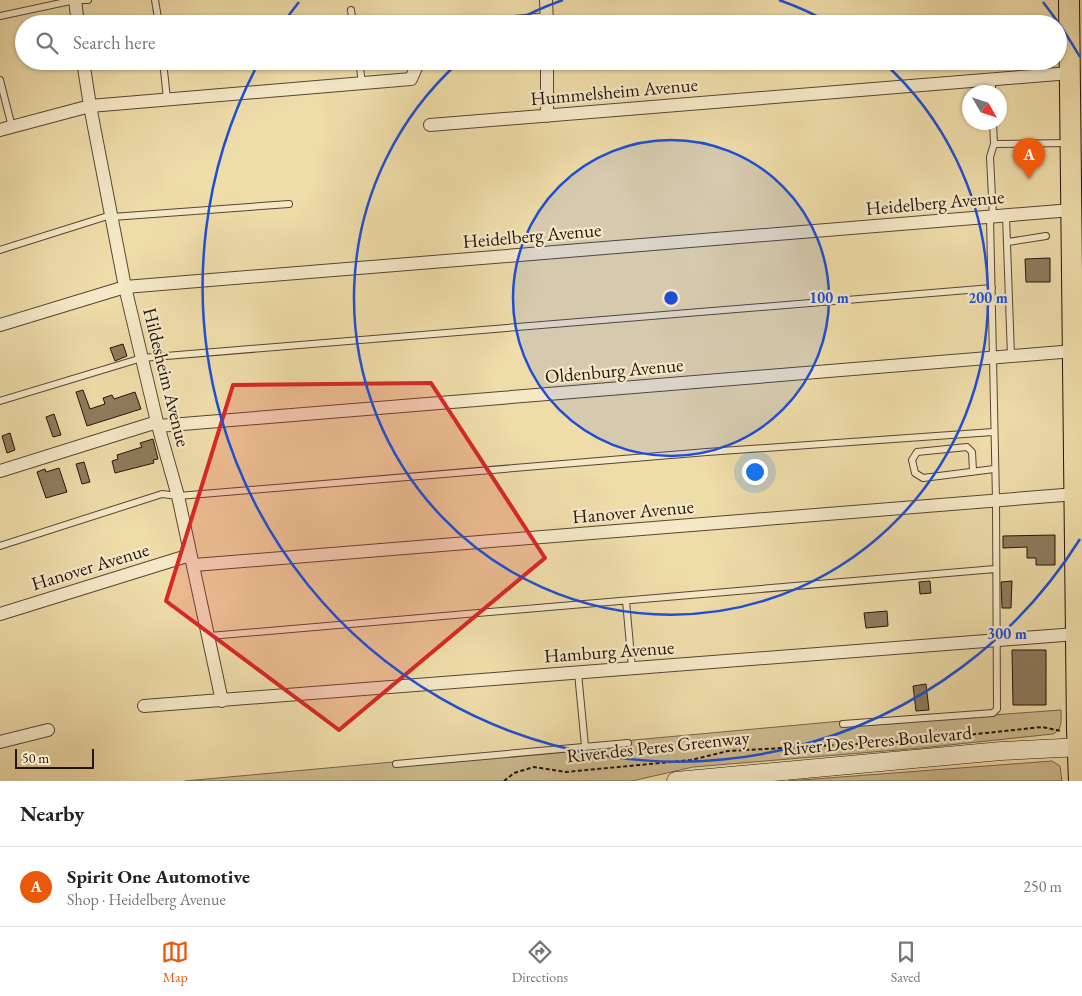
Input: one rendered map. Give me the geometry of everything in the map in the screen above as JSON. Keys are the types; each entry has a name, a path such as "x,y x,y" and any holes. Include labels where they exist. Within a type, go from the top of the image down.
{"main road":[{"path":"1069,0 1072,210 1078,292 1074,351 1079,781"},
{"name":"River Des Peres Boulevard","path":"676,781 1001,751 1080,747"}],"street":[{"path":"75,0 77,15"},
{"path":"546,0 547,15"},
{"name":"Hildesheim Avenue","path":"85,70 90,106 125,287 157,424 178,496 222,701"},
{"path":"6,129 90,106 411,79 415,70"},
{"path":"547,70 547,116"},
{"name":"Hummelsheim Avenue","path":"998,85 1070,74"},
{"name":"Hummelsheim Avenue","path":"430,125 962,88"},
{"name":"Heidelberg Avenue","path":"0,325 125,287 1072,210"},
{"name":"Oldenburg Avenue","path":"0,471 157,424 1074,351"},
{"name":"Hanover Avenue","path":"0,614 192,560 1076,494"},
{"name":"Hamburg Avenue","path":"144,706 1076,634"},
{"path":"0,742 48,730"}],"lane":[{"path":"0,16 75,0 88,0"},
{"path":"156,0 158,15"},
{"path":"351,10 352,15"},
{"path":"164,70 167,99"},
{"path":"360,70 362,83"},
{"path":"0,80 6,129"},
{"path":"843,724 993,713 997,709 992,288 997,216 990,157 994,144 993,130"},
{"path":"994,144 1071,143"},
{"path":"0,250 112,216 289,204"},
{"path":"997,216 1008,242 1011,356"},
{"path":"1008,242 1046,236"},
{"path":"0,401 142,358 992,288"},
{"path":"0,546 162,494 178,496 687,454 993,432"},
{"path":"973,472 972,452 967,447 917,452 912,460 915,473 922,478 973,472 994,469"},
{"path":"209,636 995,569"},
{"path":"626,601 632,668"},
{"path":"578,673 585,746"},
{"path":"396,764 628,743"}],"path":[{"name":"River des Peres Greenway","path":"504,781 514,772 534,767 566,772 690,760 728,751 911,741 1042,727 1058,732"}],"highlighted area":[{"path":"431,383 545,558 339,730 166,601 233,385"}],"shaded area":[{"path":"1061,710 1060,727 1053,734 921,748 693,767 632,781 185,781 842,721 842,726"},
{"path":"1052,761 1060,766 1062,781 788,781"}],"building":[{"path":"1050,258 1050,282 1026,282 1025,259"},
{"path":"123,344 127,356 115,361 110,348"},
{"path":"83,390 90,409 105,404 103,398 112,395 114,399 135,392 141,409 87,426 76,392"},
{"path":"54,414 61,435 53,437 46,417"},
{"path":"10,433 15,450 7,453 2,436"},
{"path":"153,439 158,459 153,460 154,463 115,473 112,461 118,459 117,455 142,447 140,443"},
{"path":"84,462 90,482 82,484 76,464"},
{"path":"59,468 67,492 46,498 37,472 45,469 46,472"},
{"path":"1055,535 1055,565 1036,565 1036,558 1027,558 1027,547 1003,548 1003,536"},
{"path":"930,581 931,593 920,594 919,582"},
{"path":"1012,581 1011,608 1002,608 1001,582"},
{"path":"887,611 888,626 866,628 864,613"},
{"path":"1012,650 1046,650 1046,705 1013,705"},
{"path":"926,684 929,710 916,711 913,686"}],"place":[{"name":"Spirit One Automotive","path":"1029,179"}]}
